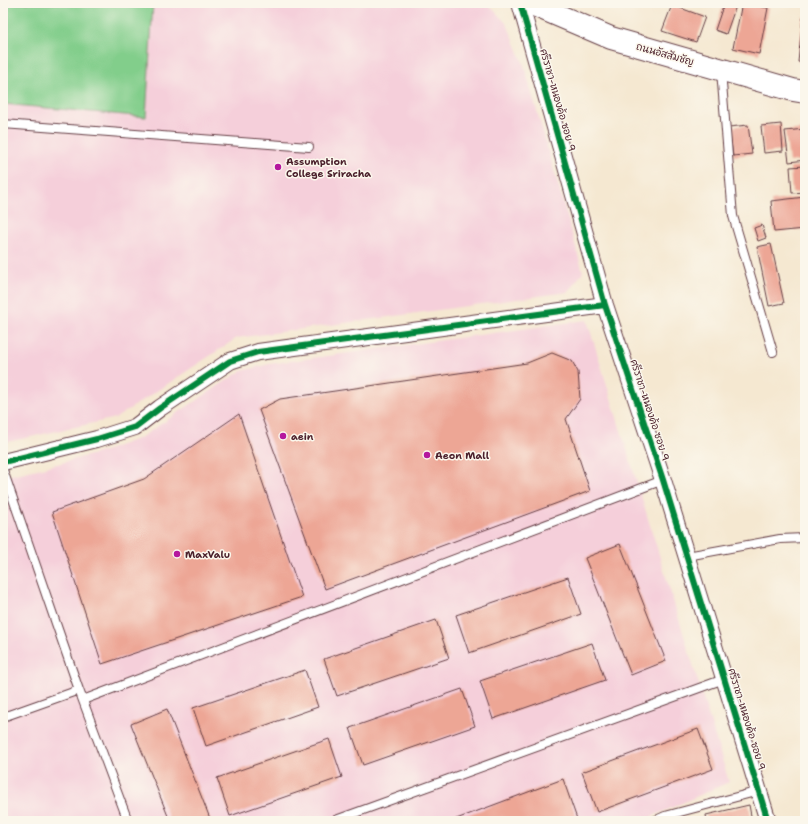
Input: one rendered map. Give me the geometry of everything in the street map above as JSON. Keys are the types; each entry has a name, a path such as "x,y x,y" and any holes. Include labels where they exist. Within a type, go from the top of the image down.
{"main road":[{"name":"ถนนอัสสัมชัญ","path":"529,3 611,38 721,70 805,92"}],"street":[{"name":"ศรีราชา-หนองค้อ ซอย 9","path":"520,3 606,305 687,556 768,821"},
{"path":"3,462 97,440 134,427 230,361 258,352 606,305"}],"lane":[{"path":"721,70 733,216 773,352"},
{"path":"3,124 309,147"},
{"path":"3,470 79,690 128,821"},
{"path":"83,700 663,480"},
{"path":"687,556 780,539 805,538"},
{"path":"333,821 724,679"},
{"path":"3,717 79,690"},
{"path":"654,821 759,791"}],"shaded area":[{"name":"Assumption College Sriracha","path":"3,3 487,3 507,24 523,62 583,272 568,292 237,338 116,418 3,443"},
{"path":"587,320 729,782 642,821 7,821 3,807 3,477 102,452 140,438 241,371 270,364"}],"green space":[{"path":"3,3 153,3 146,117 3,104"}],"building":[{"path":"724,3 737,3 726,34 715,30"},
{"path":"742,3 768,8 759,54 733,48"},
{"path":"672,5 705,17 696,42 662,31"},
{"path":"803,17 805,17 805,63 798,62"},
{"path":"781,124 783,151 764,153 761,126"},
{"path":"748,125 752,154 733,156 729,127"},
{"path":"805,129 805,160 789,162 785,131"},
{"path":"805,166 805,192 792,193 790,167"},
{"path":"805,197 805,229 774,232 771,201"},
{"path":"762,225 766,238 758,241 754,228"},
{"path":"771,244 784,303 769,306 757,247"},
{"name":"Aeon Mall","path":"552,353 572,361 578,372 580,399 566,419 590,491 325,589 259,410 280,399 527,363"},
{"name":"MaxValu","path":"239,414 302,597 102,664 52,512 144,479"},
{"path":"620,544 666,661 631,675 585,558"},
{"path":"568,577 581,614 469,653 456,615"},
{"path":"436,620 449,658 337,696 324,659"},
{"path":"592,643 605,680 493,719 480,681"},
{"path":"305,670 318,707 206,746 193,708"},
{"path":"462,689 475,726 363,765 350,728"},
{"path":"167,709 211,821 170,821 131,724"},
{"path":"698,729 713,769 597,812 582,772"},
{"path":"329,739 342,777 230,816 217,778"},
{"path":"563,779 577,819 572,821 451,821"},
{"path":"749,805 752,821 707,821 706,815"}],"cycle path":[{"path":"520,3 605,305 663,480 768,821"},
{"path":"3,462 97,439 135,427 160,408 230,361 258,352 605,305"}],"place":[{"name":"Assumption College Sriracha","path":"278,167"},
{"name":"aein","path":"283,436"},
{"name":"Aeon Mall","path":"427,455"},
{"name":"MaxValu","path":"177,554"}]}
